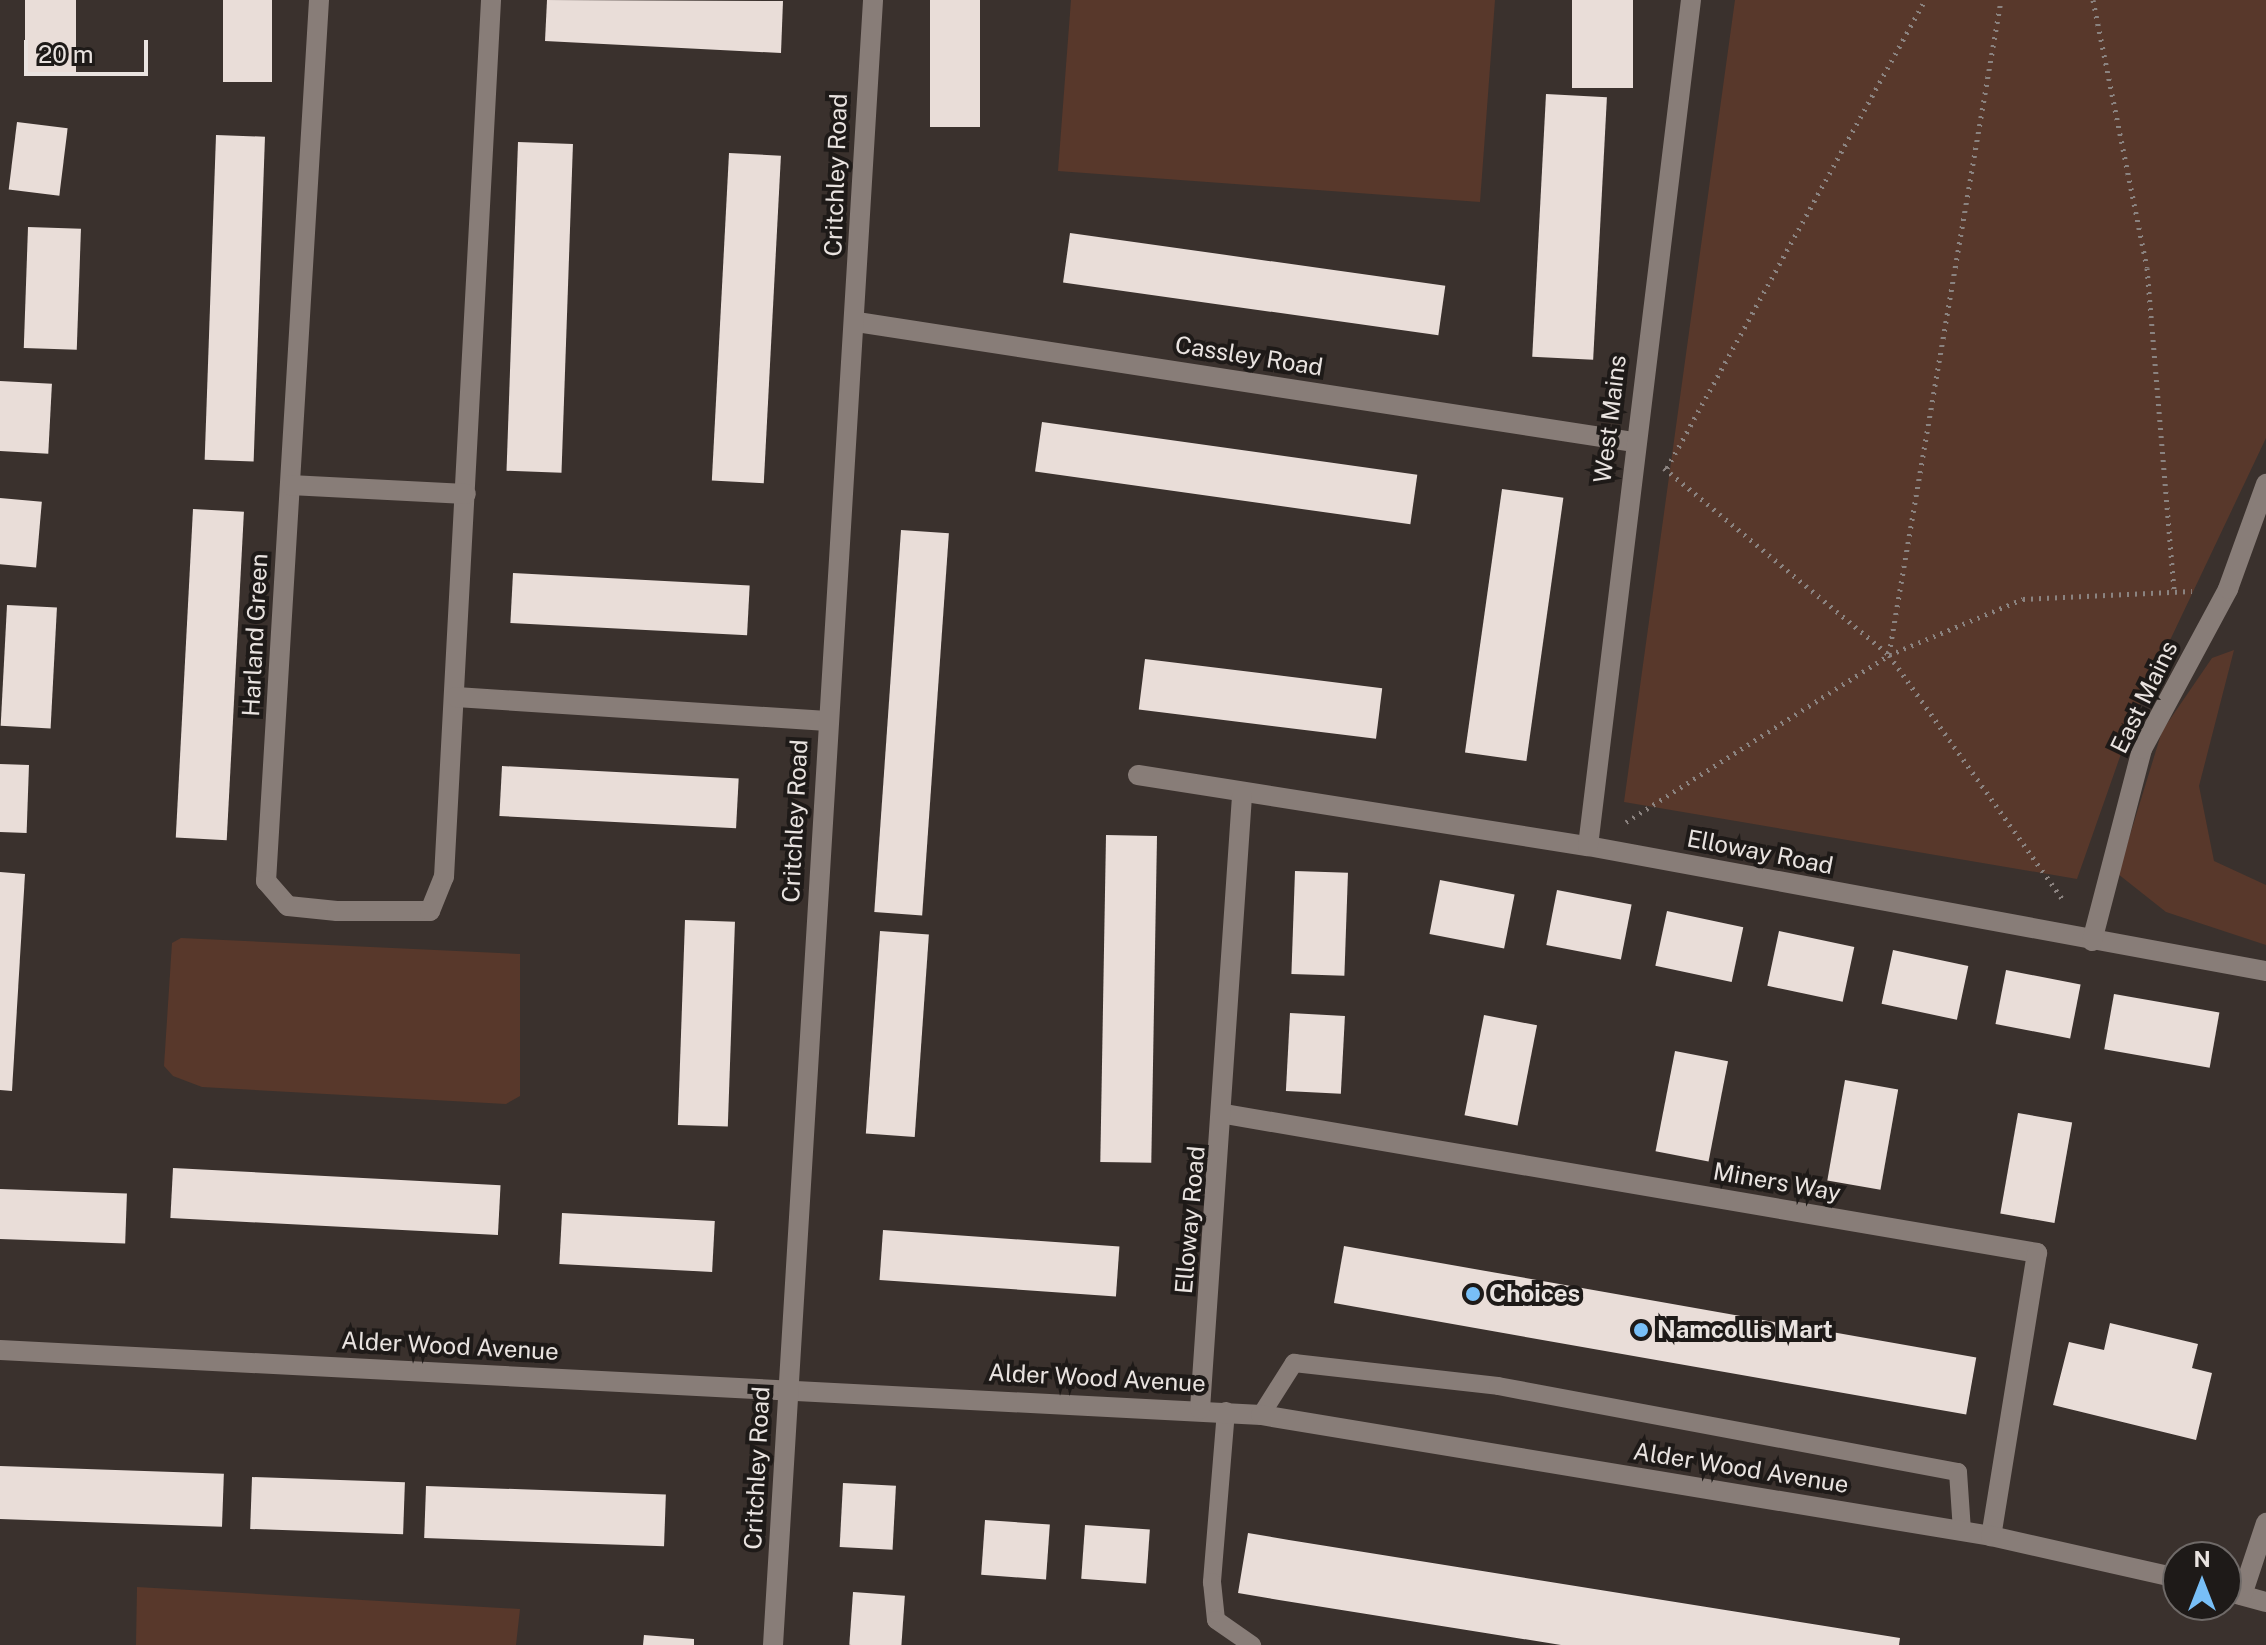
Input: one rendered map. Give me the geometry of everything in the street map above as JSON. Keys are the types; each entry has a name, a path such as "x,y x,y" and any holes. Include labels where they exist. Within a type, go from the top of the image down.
{"street":[{"name":"Harland Green","path":"319,0 266,881 288,906 430,911 444,877 491,0"},
{"name":"Critchley Road","path":"773,1645 827,721 857,322 873,0"},
{"name":"West Mains","path":"1588,846 1633,442 1691,0"},
{"name":"Cassley Road","path":"857,322 1633,442"},
{"name":"East Mains","path":"2092,941 2142,749 2228,589 2266,484"},
{"path":"290,485 466,494"},
{"path":"456,697 827,721"},
{"name":"Elloway Road","path":"1138,775 1242,796 1588,846 2266,971"},
{"name":"Elloway Road","path":"1200,1409 1225,1114 1242,796"},
{"name":"Miners Way","path":"1225,1114 2037,1253 1991,1536"},
{"name":"Alder Wood Avenue","path":"0,1350 1226,1411 1991,1536 2162,1574"},
{"path":"2242,1576 2266,1523"},
{"path":"2242,1595 2266,1602"}],"lane":[{"path":"1261,1415 1294,1363 1498,1386 1958,1472 1962,1531"},
{"path":"1226,1411 1212,1582 1216,1620 1252,1645"}],"path":[{"path":"1666,470 1925,0"},
{"path":"1889,655 2001,0"},
{"path":"2093,0 2147,268 2174,591"},
{"path":"1633,442 1889,655 2092,941"},
{"path":"1588,846 1889,655 2023,599 2228,589"}],"shaded area":[{"path":"1071,0 1495,0 1480,202 1058,171"},
{"path":"1735,0 2266,0 2266,438 2135,714 2077,879 1624,802"},
{"path":"2234,650 2199,786 2214,861 2266,885 2266,945 2166,912 2118,874 2162,731 2212,658"},
{"path":"181,938 520,954 520,1096 506,1104 202,1087 173,1076 164,1066 172,943"},
{"path":"137,1587 520,1609 516,1645 136,1645"}],"building":[{"path":"25,0 76,0 76,73 25,73"},
{"path":"223,0 272,0 272,82 223,82"},
{"path":"547,0 783,1 781,53 545,41"},
{"path":"930,0 980,0 980,127 930,127"},
{"path":"1572,0 1633,0 1633,88 1572,88"},
{"path":"1546,94 1607,97 1593,360 1532,357"},
{"path":"17,122 68,128 59,196 9,189"},
{"path":"216,135 265,137 254,462 205,460"},
{"path":"518,142 573,144 561,473 507,471"},
{"path":"729,153 781,156 764,483 712,481"},
{"path":"28,227 81,229 77,350 24,348"},
{"path":"1070,233 1445,286 1438,335 1063,283"},
{"path":"0,381 52,384 48,454 0,451"},
{"path":"1042,422 1417,475 1410,524 1035,472"},
{"path":"1502,489 1563,498 1526,761 1465,752"},
{"path":"0,498 42,502 36,567 0,564"},
{"path":"193,509 244,512 227,840 176,838"},
{"path":"901,530 949,533 922,915 874,912"},
{"path":"513,573 750,585 747,635 510,623"},
{"path":"7,605 57,608 51,728 1,726"},
{"path":"1145,659 1382,688 1376,739 1139,710"},
{"path":"0,764 29,765 27,833 0,832"},
{"path":"502,766 739,778 736,828 499,816"},
{"path":"1106,835 1157,836 1151,1163 1100,1162"},
{"path":"1295,871 1348,873 1344,976 1291,974"},
{"path":"0,872 25,874 12,1091 0,1090"},
{"path":"1440,880 1515,895 1504,948 1430,934"},
{"path":"1557,890 1632,905 1621,959 1546,945"},
{"path":"1667,911 1743,927 1732,982 1655,966"},
{"path":"685,920 735,922 728,1127 678,1125"},
{"path":"880,931 929,934 915,1137 866,1134"},
{"path":"1779,931 1854,947 1843,1002 1767,986"},
{"path":"1893,950 1968,966 1957,1020 1882,1004"},
{"path":"2006,970 2081,985 2070,1038 1996,1024"},
{"path":"2114,994 2219,1013 2210,1068 2104,1049"},
{"path":"1290,1013 1345,1016 1341,1094 1286,1091"},
{"path":"1484,1015 1537,1025 1518,1125 1465,1115"},
{"path":"1675,1051 1728,1061 1709,1161 1656,1151"},
{"path":"1845,1080 1898,1089 1880,1190 1827,1180"},
{"path":"2018,1113 2072,1123 2054,1223 2000,1213"},
{"path":"173,1168 501,1185 498,1235 170,1218"},
{"path":"0,1189 127,1193 125,1243 0,1239"},
{"path":"562,1213 715,1221 712,1272 559,1264"},
{"path":"883,1230 1119,1247 1116,1296 880,1280"},
{"path":"1344,1246 1976,1357 1966,1415 1334,1303"},
{"path":"2110,1323 2198,1344 2192,1368 2212,1373 2196,1440 2053,1405 2069,1342 2104,1350"},
{"path":"0,1466 224,1474 222,1527 0,1519"},
{"path":"252,1477 405,1482 403,1534 250,1529"},
{"path":"843,1483 896,1486 893,1550 840,1547"},
{"path":"426,1486 666,1494 664,1546 424,1538"},
{"path":"985,1520 1050,1525 1046,1579 981,1575"},
{"path":"1085,1525 1150,1530 1146,1583 1081,1579"},
{"path":"1248,1533 1900,1638 1899,1645 1561,1645 1238,1593"},
{"path":"853,1592 905,1596 901,1645 849,1645"},
{"path":"644,1635 694,1639 694,1645 643,1645"}],"place":[{"name":"Choices","path":"1473,1294"},
{"name":"Namcollis Mart","path":"1641,1330"}]}
